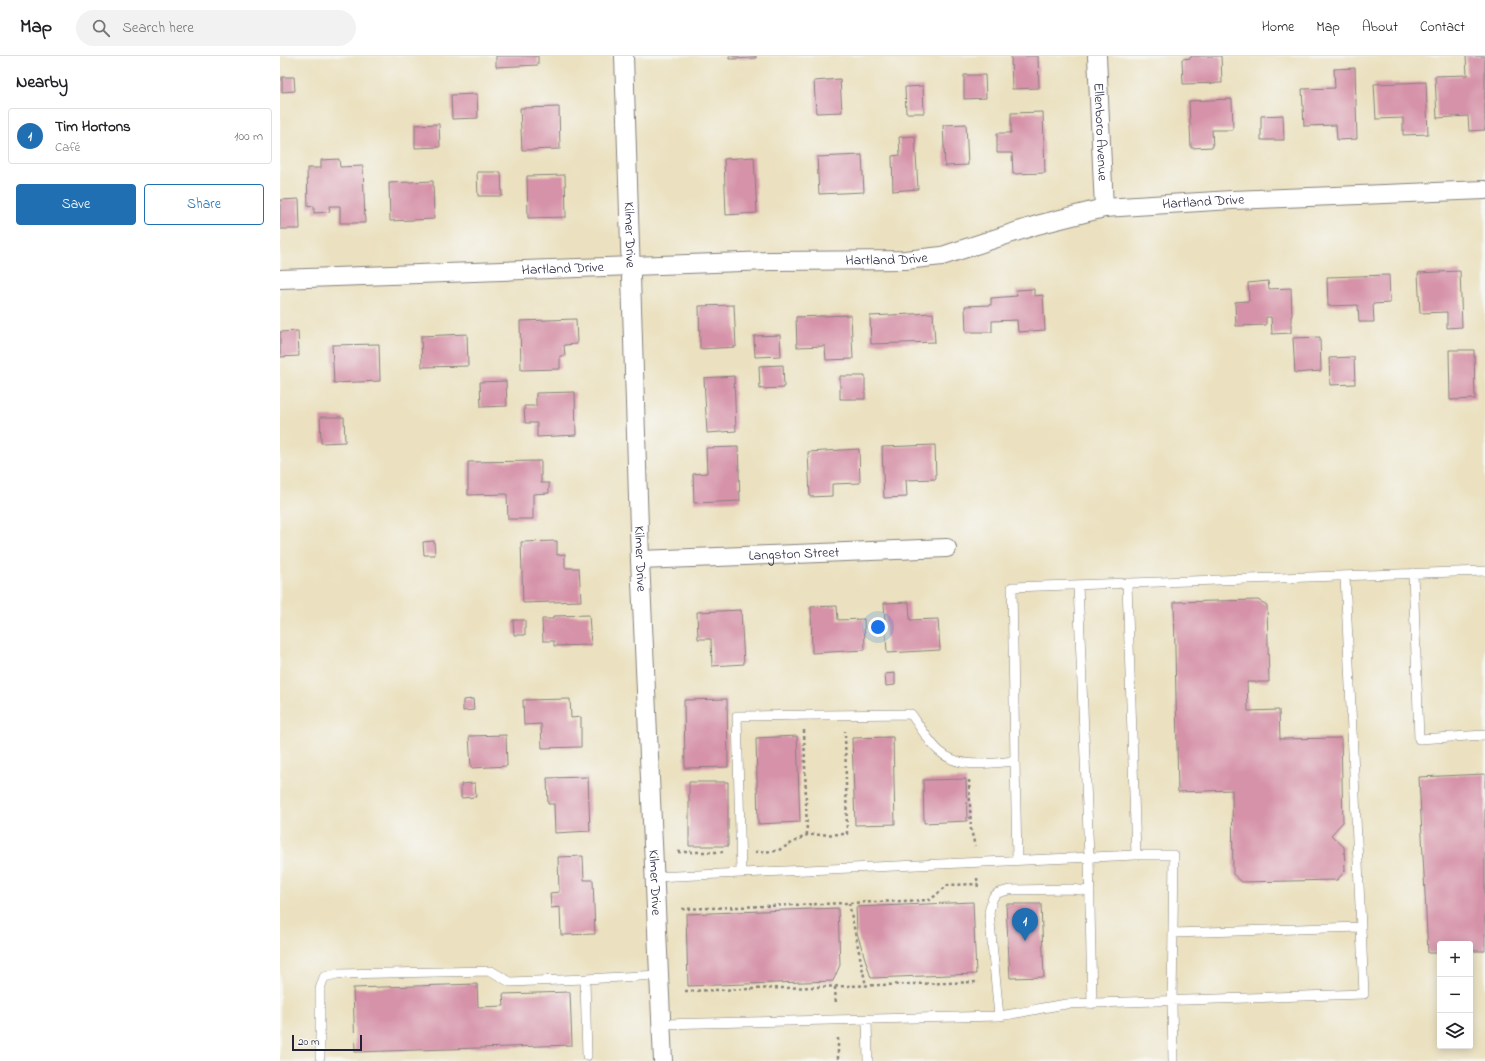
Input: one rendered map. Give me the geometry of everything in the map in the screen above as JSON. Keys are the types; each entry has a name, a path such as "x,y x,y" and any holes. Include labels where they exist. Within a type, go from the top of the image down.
{"street":[{"name":"Kilmer Drive","path":"624,56 632,266 640,560 663,1061"},
{"name":"Ellenboro Avenue","path":"1097,56 1104,208"},
{"name":"Hartland Drive","path":"280,279 772,261 905,260 942,256 1037,225 1104,208 1232,200 1485,190"},
{"name":"Langston Street","path":"640,560 947,548"}],"lane":[{"path":"1016,860 1012,587 1485,571"},
{"path":"1413,573 1419,739 1485,735"},
{"path":"661,1024 999,1016 1018,1014 1048,1006 1364,994 1345,576"},
{"path":"1127,583 1136,855"},
{"path":"1078,585 1089,857 1092,1004"},
{"path":"741,872 737,716 911,714 939,751 953,760 969,764 1015,761"},
{"path":"654,877 1016,860 1136,855 1174,855 1172,1001 1173,1061"},
{"path":"999,1016 989,912 993,897 998,893 1008,890 1070,889 1090,891"},
{"path":"1173,933 1361,927"},
{"path":"320,1057 320,989 324,977 337,974 491,971 510,982 659,975"},
{"path":"584,979 587,1056"},
{"path":"868,1019 868,1061"}],"path":[{"path":"755,852 777,851 807,835 848,834 844,726"},
{"path":"804,727 807,835"},
{"path":"969,780 971,830 976,851"},
{"path":"678,852 728,852"},
{"path":"977,875 978,892"},
{"path":"682,909 930,900 948,886 978,884"},
{"path":"850,903 866,986"},
{"path":"685,991 981,982"},
{"path":"835,987 836,1010"},
{"path":"838,1038 838,1061"}],"building":[{"path":"496,56 538,56 538,65 496,67"},
{"path":"729,56 756,56 756,58 729,59"},
{"path":"1011,56 1038,56 1039,88 1012,89"},
{"path":"1191,56 1221,56 1222,83 1183,84 1182,59 1191,58"},
{"path":"1466,56 1485,56 1485,130 1469,131 1468,116 1437,118 1435,76 1467,75"},
{"path":"1355,68 1357,139 1337,140 1336,125 1304,126 1302,89 1335,88 1334,69"},
{"path":"964,75 985,75 986,98 964,99"},
{"path":"282,77 294,77 295,91 282,92"},
{"path":"840,79 842,112 816,113 814,81"},
{"path":"1426,82 1428,134 1403,135 1403,118 1376,119 1374,84"},
{"path":"923,86 924,113 906,113 905,87"},
{"path":"477,94 478,118 452,119 451,95"},
{"path":"1232,99 1233,130 1212,130 1213,147 1191,148 1189,101"},
{"path":"559,107 560,149 522,150 520,108"},
{"path":"1043,112 1045,173 1013,174 1012,153 997,153 997,133 1011,133 1011,113"},
{"path":"1283,115 1284,140 1261,140 1261,116"},
{"path":"439,124 440,147 415,148 415,125"},
{"path":"966,124 968,165 945,166 943,125"},
{"path":"915,136 918,189 893,191 892,156 900,155 899,137"},
{"path":"862,155 864,192 819,194 817,157"},
{"path":"754,157 757,213 726,215 724,159"},
{"path":"339,159 340,167 363,166 365,223 340,223 340,206 329,206 330,212 314,213 314,206 308,207 307,168 321,168 321,160"},
{"path":"477,172 501,172 502,196 478,196"},
{"path":"565,175 566,217 528,218 527,176"},
{"path":"433,181 434,219 390,221 389,183"},
{"path":"299,199 300,229 280,229 280,200"},
{"path":"1460,271 1462,327 1447,328 1447,312 1420,313 1418,273"},
{"path":"1389,275 1390,303 1373,304 1374,322 1359,322 1358,305 1328,306 1327,277"},
{"path":"1268,281 1269,289 1291,288 1291,333 1272,334 1271,317 1266,317 1266,325 1236,326 1235,302 1249,301 1248,283"},
{"path":"1034,289 1034,296 1043,295 1045,330 1018,332 1017,320 992,321 992,332 966,332 965,306 991,305 991,298 1017,296 1016,290"},
{"path":"734,305 736,347 700,349 699,306"},
{"path":"933,313 935,342 871,344 870,316"},
{"path":"851,315 853,359 826,360 825,346 797,347 796,317"},
{"path":"576,319 577,344 564,345 565,356 560,356 560,369 521,370 520,321"},
{"path":"298,331 299,356 280,357 280,332"},
{"path":"467,334 468,366 422,367 421,336"},
{"path":"780,335 781,356 755,357 754,336"},
{"path":"1320,337 1321,371 1295,373 1293,338"},
{"path":"379,344 380,381 334,383 332,345"},
{"path":"1449,350 1474,350 1475,399 1450,400"},
{"path":"1354,357 1355,384 1330,385 1329,358"},
{"path":"783,365 784,388 760,389 759,366"},
{"path":"734,376 736,431 707,433 704,378"},
{"path":"840,376 865,376 865,399 840,399"},
{"path":"506,381 507,406 481,407 480,382"},
{"path":"575,392 576,435 537,437 537,423 525,423 524,406 536,406 536,393"},
{"path":"320,417 344,417 345,442 321,443"},
{"path":"935,445 936,479 906,480 907,497 884,498 882,447"},
{"path":"738,447 740,501 694,503 693,474 707,473 706,448"},
{"path":"859,449 860,483 832,484 832,496 810,497 808,452"},
{"path":"541,461 541,483 549,483 549,493 533,494 533,519 508,519 507,494 468,495 468,462"},
{"path":"434,541 435,555 424,555 423,542"},
{"path":"557,541 557,555 565,554 565,568 579,568 581,601 523,603 521,542"},
{"path":"1258,600 1267,605 1269,682 1247,682 1248,711 1279,710 1280,739 1341,738 1343,822 1331,835 1344,847 1345,871 1337,880 1242,882 1233,874 1232,790 1178,792 1174,602"},
{"path":"909,602 910,620 938,619 940,650 887,653 884,603"},
{"path":"837,606 838,620 864,619 865,650 812,653 811,607"},
{"path":"741,610 744,664 712,666 711,639 698,639 697,612"},
{"path":"589,615 591,645 554,646 554,641 543,641 542,619 553,619 553,616"},
{"path":"513,620 525,620 525,635 514,635"},
{"path":"895,673 895,685 886,686 885,674"},
{"path":"473,699 474,710 463,711 463,700"},
{"path":"570,699 571,718 581,717 581,747 542,748 541,724 524,725 523,700"},
{"path":"727,699 728,767 685,768 684,700"},
{"path":"506,735 507,766 471,768 469,736"},
{"path":"797,736 800,822 758,824 756,738"},
{"path":"893,737 895,824 855,825 852,738"},
{"path":"1485,774 1485,951 1473,951 1473,941 1437,941 1437,953 1428,953 1419,777"},
{"path":"588,777 590,831 555,833 554,804 548,804 547,778"},
{"path":"966,779 967,821 924,823 923,780"},
{"path":"689,782 728,782 728,846 689,846"},
{"path":"475,783 476,797 461,798 461,784"},
{"path":"583,856 584,880 593,880 595,934 561,935 560,907 551,908 550,893 559,892 558,857"},
{"path":"973,902 976,974 871,978 857,933 856,907"},
{"path":"1006,904 1041,904 1044,977 1010,978"},
{"path":"838,908 840,965 833,981 688,986 686,914"},
{"path":"477,984 478,1007 504,1006 503,994 570,992 572,1045 355,1052 353,988"}],"place":[{"name":"Tim Hortons","path":"1025,941"}]}
